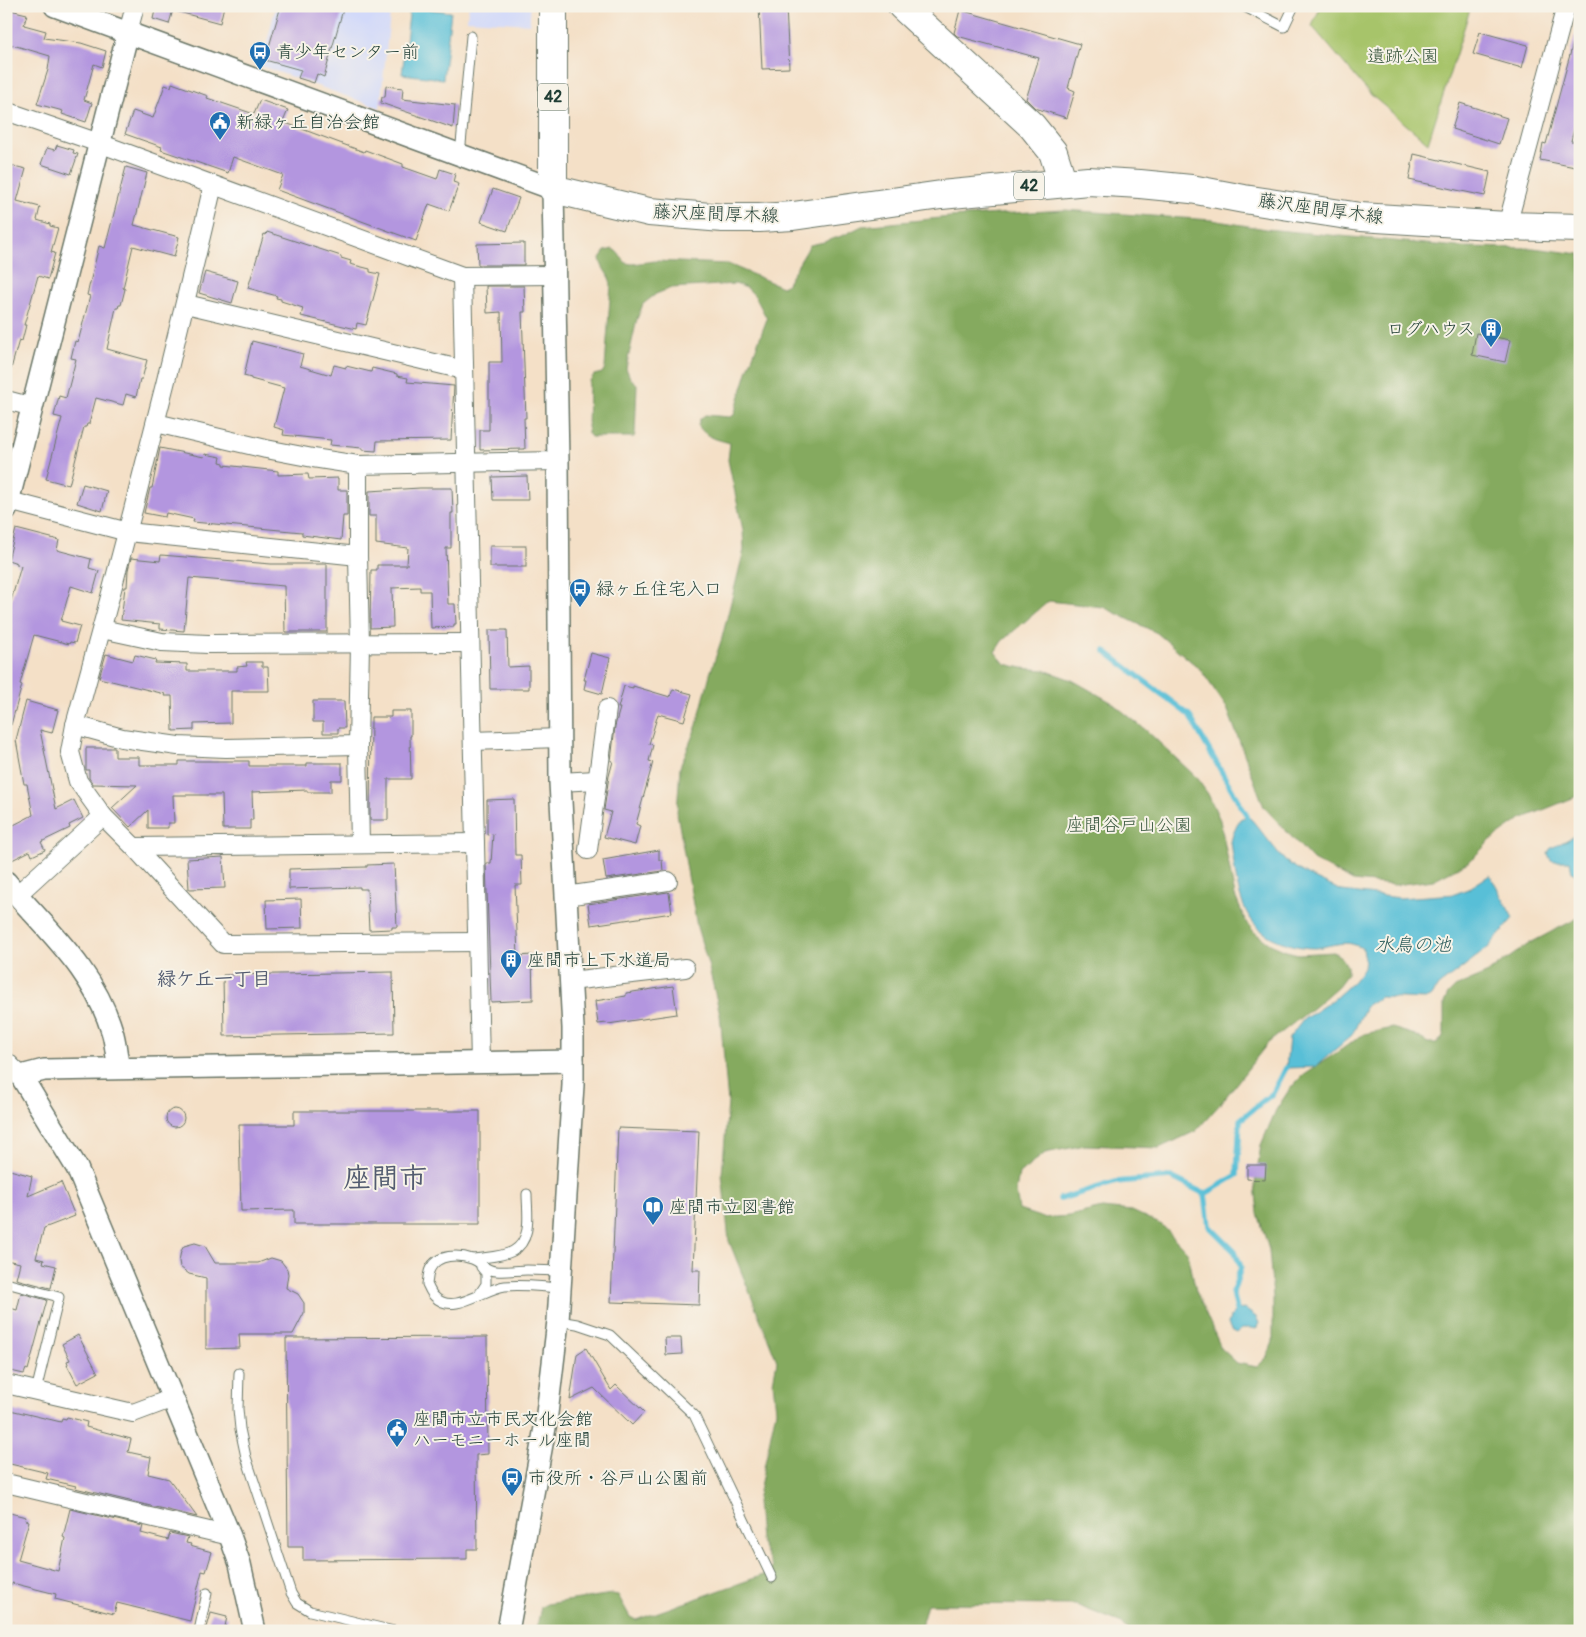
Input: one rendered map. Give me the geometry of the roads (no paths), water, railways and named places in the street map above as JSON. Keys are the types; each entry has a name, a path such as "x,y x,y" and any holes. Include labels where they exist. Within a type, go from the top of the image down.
{"main road":[{"name":"42","path":"553,6 553,188"},
{"name":"42","path":"902,6 1032,126 1053,152 1063,183"},
{"name":"藤沢座間厚木線","path":"553,188 649,212 723,218 759,218 793,216 941,195 1088,181 1191,189 1360,217 1507,226 1580,228"}],"street":[{"path":"56,6 553,188 558,461 560,782 573,1061 562,1280 558,1321 546,1422 508,1631"},
{"path":"135,6 7,505 128,532 358,556"},
{"path":"1507,226 1566,6"},
{"path":"6,111 99,143 462,276 554,275"},
{"path":"213,185 156,423 75,725 70,752 78,781 103,816 223,944 478,942"},
{"path":"462,276 480,1063"},
{"path":"186,304 464,370"},
{"path":"6,400 33,407"},
{"path":"156,423 313,458 358,465 558,461"},
{"path":"358,465 360,844"},
{"path":"102,630 162,642 208,644 470,643"},
{"path":"588,850 607,709"},
{"path":"75,725 122,738 178,746 226,748 358,745"},
{"path":"473,741 559,738"},
{"path":"560,782 596,780"},
{"path":"103,816 12,888 67,949 92,985 112,1032 119,1068"},
{"path":"134,847 475,843"},
{"path":"566,896 668,881"},
{"path":"570,981 685,968"},
{"path":"6,1061 21,1076 77,1168 230,1536 240,1564 255,1631"},
{"path":"21,1076 44,1070 573,1061"},
{"path":"6,1384 133,1413 173,1398"},
{"path":"6,1483 230,1536"}],"lane":[{"path":"1243,6 1284,27 1294,6"},
{"path":"460,155 471,36"},
{"path":"527,1194 528,1228 520,1246 512,1252 474,1259 464,1257 441,1258 430,1269 427,1284 436,1299 446,1303 464,1302 480,1293 504,1286 562,1280"},
{"path":"474,1259 493,1271 526,1270 562,1280"},
{"path":"474,1259 486,1273 486,1284 480,1293"},
{"path":"6,1283 59,1297 36,1391"},
{"path":"558,1321 576,1324 610,1335 694,1414 772,1578"},
{"path":"239,1373 238,1409 246,1457 291,1594 297,1603 310,1611 394,1631"},
{"path":"199,1631 207,1593"}],"water":[{"path":"410,7 451,12 443,79 402,74"},
{"name":"水鳥の池","path":"1247,816 1285,861 1307,875 1342,891 1400,898 1455,894 1468,889 1490,875 1513,918 1488,948 1438,986 1432,996 1425,999 1380,997 1366,1006 1352,1035 1315,1067 1286,1068 1289,1038 1304,1019 1334,999 1354,981 1364,968 1365,959 1363,949 1353,944 1344,943 1315,948 1296,946 1277,940 1264,933 1254,923 1246,912 1241,899 1231,842 1240,819"},
{"path":"1580,833 1580,878 1572,872 1570,861 1554,861 1551,860 1548,854 1550,849"},
{"path":"1245,1309 1256,1317 1259,1323 1256,1329 1246,1328 1237,1333 1231,1330 1228,1324 1230,1317 1237,1310"}],"waterway":[{"path":"1105,651 1189,715 1247,816"},
{"path":"1237,1310 1233,1292 1241,1267 1235,1252 1209,1226 1205,1194 1237,1175 1240,1120 1273,1093 1286,1068"},
{"path":"1060,1199 1116,1182 1171,1177 1205,1194"}],"place":[{"name":"青少年センター前","path":"260,71"},
{"name":"新緑ヶ丘自治会館","path":"220,141"},
{"name":"ログハウス","path":"1491,348"},
{"name":"緑ヶ丘住宅入口","path":"580,608"},
{"name":"座間市上下水道局","path":"511,979"},
{"name":"座間市立図書館","path":"653,1226"},
{"name":"座間市立市民文化会館 ハーモニーホール座間","path":"397,1448"},
{"name":"市役所・谷戸山公園前","path":"512,1497"}],"district":[{"name":"緑ケ丘一丁目","path":"214,979"},
{"name":"座間市","path":"385,1178"}],"park label":[{"name":"遺跡公園","path":"1403,56"},
{"name":"座間谷戸山公園","path":"1129,825"}]}
